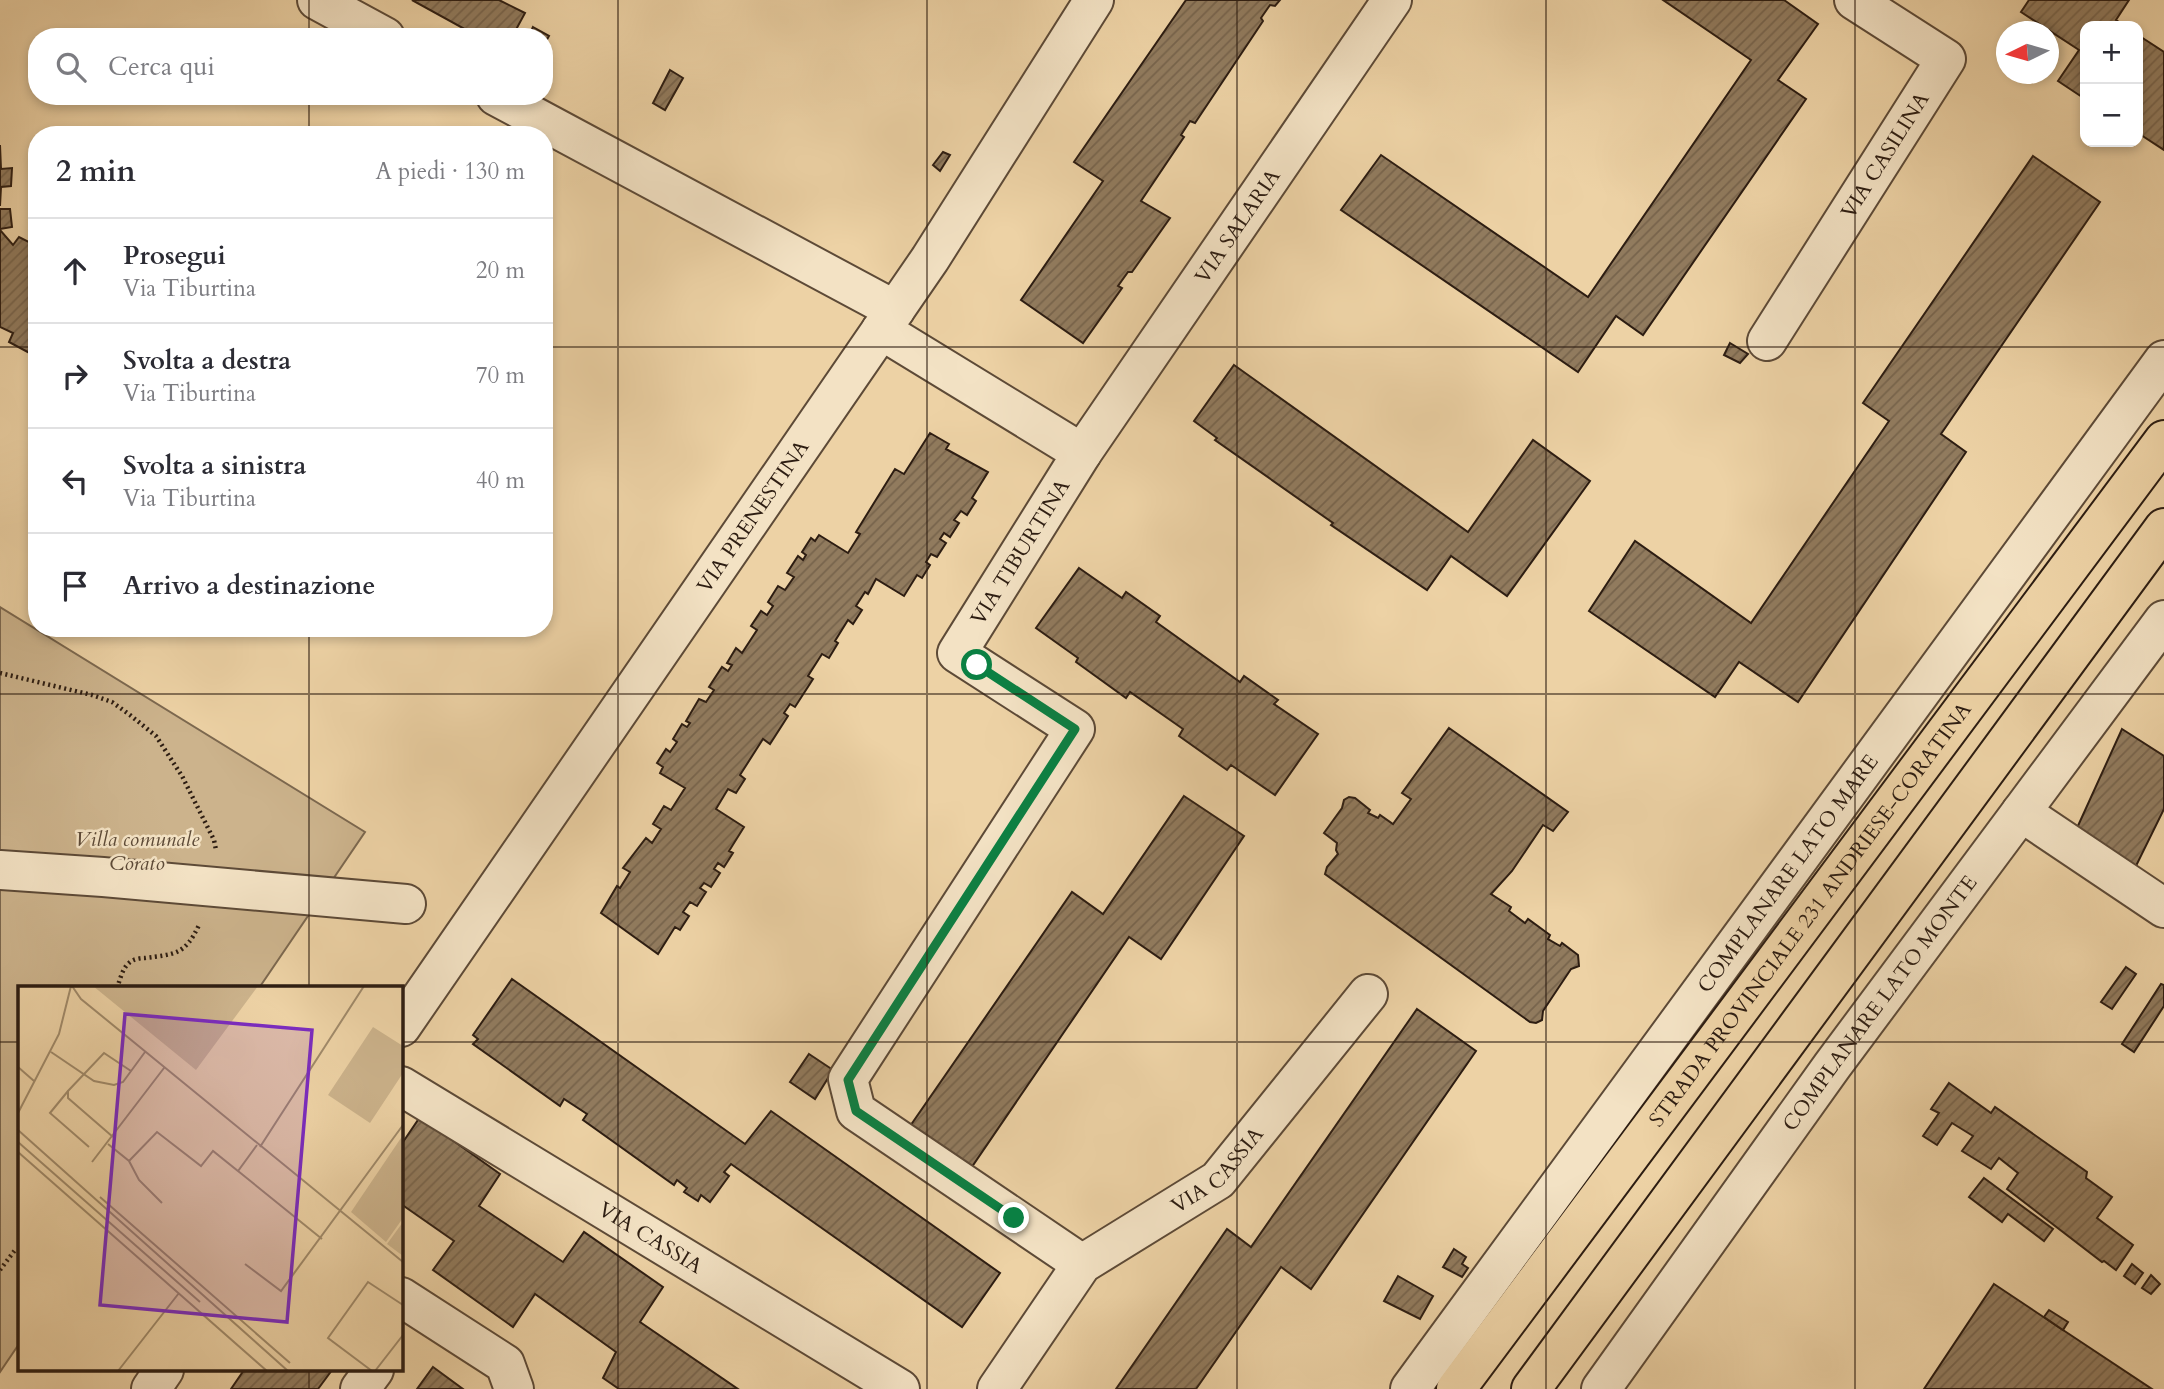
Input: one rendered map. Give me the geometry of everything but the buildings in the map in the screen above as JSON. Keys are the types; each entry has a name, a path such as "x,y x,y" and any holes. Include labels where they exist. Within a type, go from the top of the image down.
{"highway":[{"name":"STRADA PROVINCIALE 231 ANDRIESE-CORATINA","path":"1456,1389 2164,440"},
{"path":"1531,1389 2164,528"}],"street":[{"path":"317,0 368,28"},
{"name":"VIA PRENESTINA","path":"402,1026 930,259 1094,0"},
{"name":"VIA SALARIA","path":"1082,453 1392,0"},
{"name":"VIA CASILINA","path":"1767,341 1946,59 1854,0"},
{"path":"512,105 548,126"},
{"path":"553,129 888,320 1082,453"},
{"name":"COMPLANARE LATO MARE","path":"1410,1389 2164,360"},
{"name":"VIA TIBURTINA","path":"1082,453 957,653 1075,729 848,1080 856,1111 1082,1264"},
{"name":"COMPLANARE LATO MONTE","path":"1601,1389 1832,1066 2164,620"},
{"path":"2021,812 2164,908"},
{"path":"0,870 406,904"},
{"name":"VIA CASSIA","path":"997,1389 1082,1264 1218,1180 1368,994"},
{"name":"VIA CASSIA","path":"402,1087 900,1389"},
{"path":"406,1312 505,1364 514,1389"},
{"path":"151,1389 163,1372"},
{"path":"360,1389 373,1372"}],"path":[{"path":"0,673 112,702 156,736 182,776 214,840 219,860 214,886 192,942 169,956 130,961 122,972 118,986"},
{"path":"0,1270 18,1250"}],"green space":[{"name":"Villa comunale Corato","path":"0,607 28,624 28,637 49,637 365,832 260,986 18,986 18,1345 0,1372"}],"route":[{"path":"977,665 1075,729 848,1080 856,1111 1014,1218"}]}
